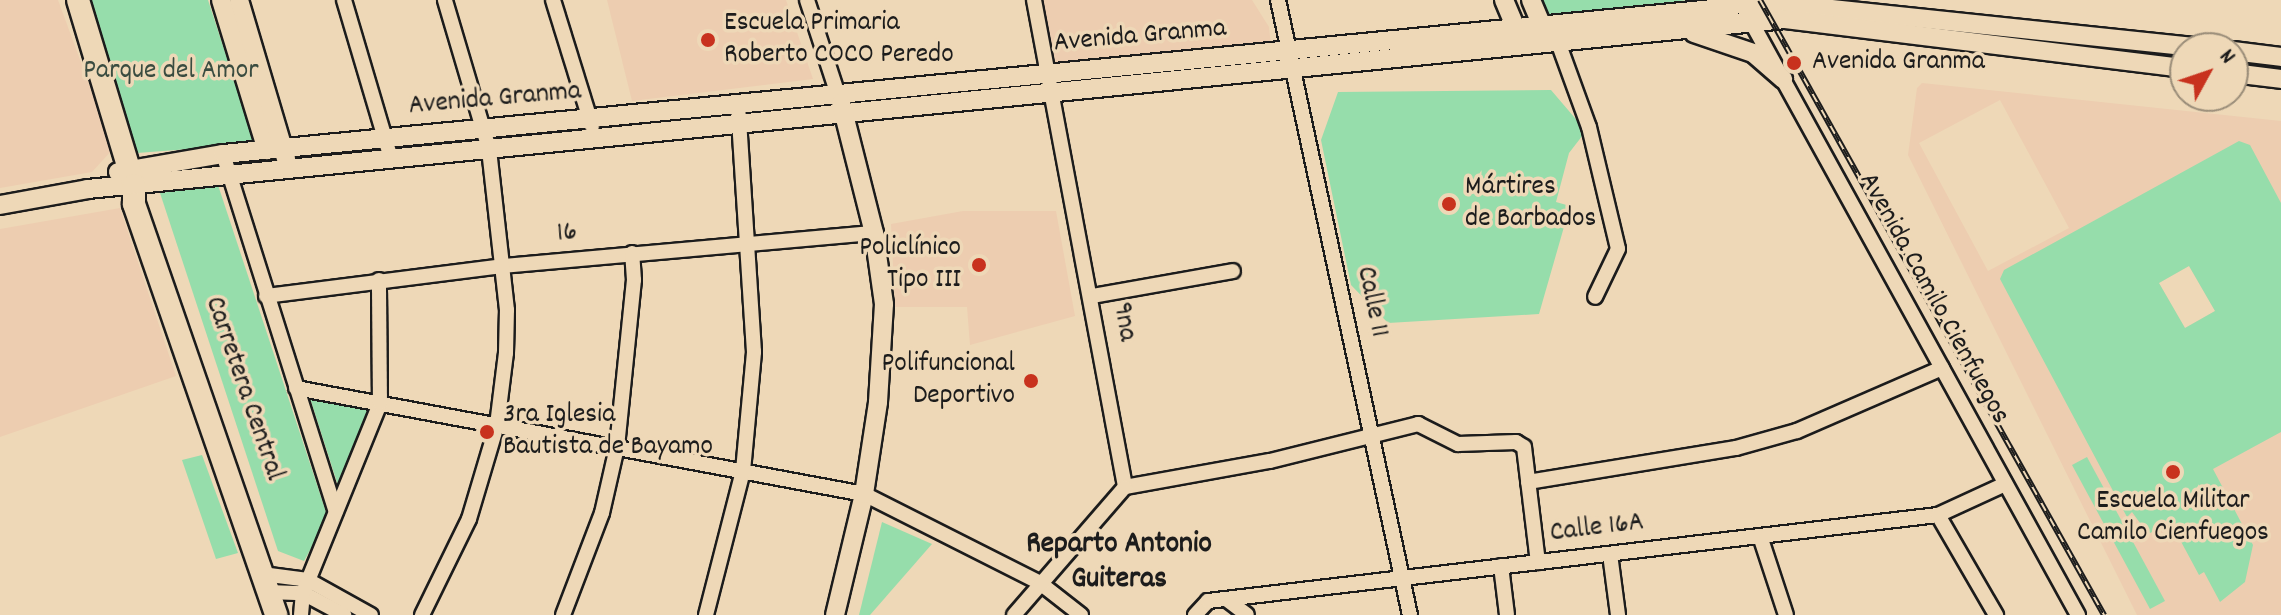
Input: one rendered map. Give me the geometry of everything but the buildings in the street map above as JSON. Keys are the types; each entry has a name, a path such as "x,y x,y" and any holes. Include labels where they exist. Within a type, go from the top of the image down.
{"highway":[{"name":"Carretera Central","path":"78,0 131,176 134,204 283,584 290,615"},
{"name":"Carretera Central","path":"276,615 283,584"}],"main road":[{"path":"221,0 275,149"},
{"path":"239,0 279,170"},
{"path":"1504,0 1520,38"},
{"path":"1531,0 1549,37"},
{"path":"1850,0 1883,14"},
{"name":"Avenida Granma","path":"131,176 229,175 844,114 1050,84 1520,38 1675,30 1782,5 2169,44"},
{"name":"Avenida Granma","path":"1782,5 2169,65"},
{"name":"Avenida Granma","path":"1549,37 1748,15"},
{"path":"1675,30 1727,41 1753,53 1783,79"},
{"path":"2249,53 2281,57"},
{"path":"2249,75 2281,79"},
{"name":"Avenida Granma","path":"0,205 88,189 223,154 838,95 1050,84"},
{"path":"835,615 864,494 878,402 884,304 874,233 838,95"}],"street":[{"path":"344,0 388,138 391,159"},
{"path":"422,615 469,519 497,425 506,339 503,266 489,149 445,0"},
{"path":"553,0 595,139"},
{"path":"807,0 838,95"},
{"name":"9na","path":"1034,0 1093,296 1125,487"},
{"name":"Calle 11","path":"1278,0 1410,615"},
{"name":"Avenida Camilo Cienfuegos","path":"1748,15 2078,615"},
{"path":"1549,37 1589,127 1618,249 1595,297"},
{"path":"706,615 743,471 754,352 751,243 738,104"},
{"path":"223,154 336,512"},
{"name":"16","path":"266,296 503,266 874,233"},
{"path":"563,615 602,513 617,447 634,280 632,253"},
{"path":"1093,296 1233,271"},
{"path":"283,584 336,512 380,403 379,280"},
{"path":"1528,482 1736,448 1797,431 1942,368"},
{"path":"296,388 864,494 1040,583 1081,615"},
{"path":"1014,615 1125,487 1284,458 1354,442 1373,432 1418,424 1458,444 1475,447 1507,440 1524,447 1538,562"},
{"name":"Calle 16A","path":"1195,615 1208,601 1938,515 2005,484"},
{"path":"1938,515 1996,615"},
{"path":"1760,536 1786,615"},
{"path":"1610,554 1618,615"},
{"path":"1501,566 1507,615"},
{"path":"283,584 301,615"},
{"path":"283,584 344,615"},
{"path":"283,584 371,615"},
{"path":"1226,599 1247,615"}],"shaded area":[{"path":"0,0 58,0 113,149 92,172 0,188"},
{"name":"Escuela Primaria Roberto COCO Peredo","path":"607,0 786,0 813,79 632,101"},
{"path":"1043,0 1252,0 1269,27 1271,46 1057,69"},
{"name":"Escuela Militar Camilo Cienfuegos","path":"1922,83 2169,109 2169,112 2281,121 2281,615 2137,615 1908,155 1917,88","holes":["2000,100 2069,228 1988,271 1919,143","2189,266 2215,311 2185,328 2159,283"]},
{"path":"120,208 176,376 0,437 0,229"},
{"name":"Policlínico Tipo III","path":"963,211 1056,211 1075,316 970,345 967,307 895,307 891,224"}],"green space":[{"name":"Parque del Amor","path":"88,0 208,0 255,144 137,153"},
{"path":"1541,0 1687,0 1550,21"},
{"name":"Mártires de Barbados","path":"1551,90 1586,131 1569,153 1556,202 1570,206 1539,314 1388,323 1351,285 1321,140 1338,92"},
{"path":"2239,141 2250,145 2281,203 2281,432 2213,469 2253,545 2245,582 2220,602 2204,572 2199,575 2171,523 2148,534 2132,512 2127,517 2000,279 2004,270","holes":["2189,266 2215,311 2185,328 2159,283"]},
{"path":"218,185 328,518 304,561 278,551 160,193"},
{"path":"310,398 369,409 341,495"},
{"path":"202,455 238,553 216,559 182,460"},
{"path":"2087,457 2165,601 2150,609 2072,465"},
{"path":"882,522 932,544 870,615 859,615"}],"railway":[{"path":"1760,0 2104,615"}],"place":[{"name":"Escuela Primaria Roberto COCO Peredo","path":"708,40"},
{"name":"Avenida Granma","path":"1794,63"},
{"name":"Mártires de Barbados","path":"1449,204"},
{"name":"Policlínico Tipo III","path":"979,265"},
{"name":"Polifuncional Deportivo","path":"1031,381"},
{"name":"3ra Iglesia Bautista de Bayamo","path":"487,432"},
{"name":"Escuela Militar Camilo Cienfuegos","path":"2173,472"}],"district":[{"name":"Reparto Antonio Guiteras","path":"1119,563"}]}
